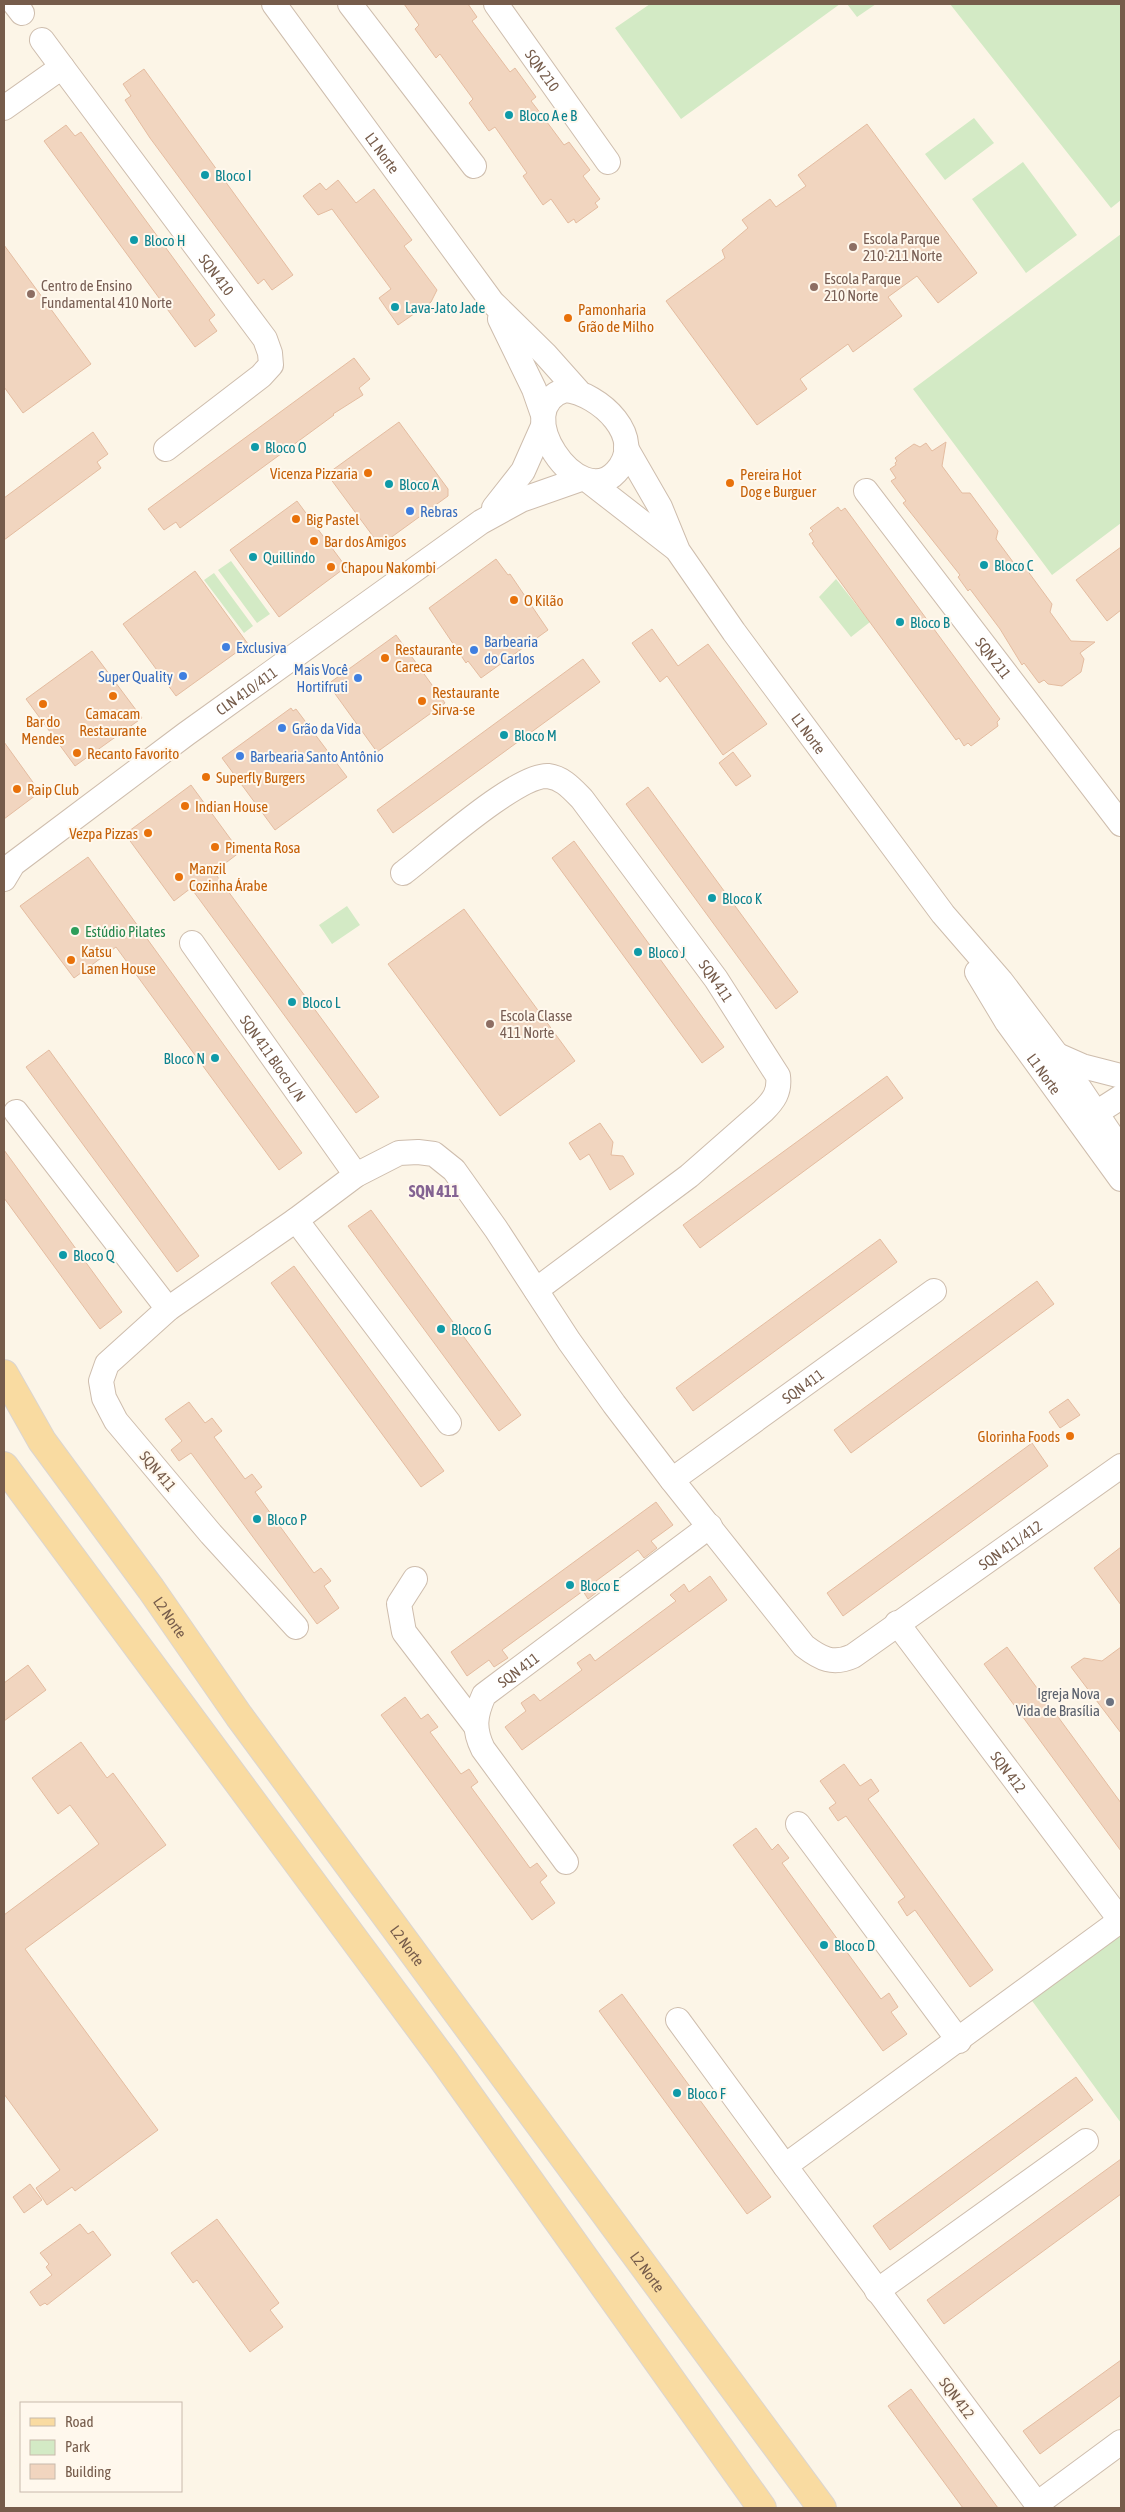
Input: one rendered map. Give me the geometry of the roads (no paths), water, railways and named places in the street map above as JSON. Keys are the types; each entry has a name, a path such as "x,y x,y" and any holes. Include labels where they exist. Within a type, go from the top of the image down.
{"main road":[{"name":"L2 Norte","path":"4,1374 42,1441 66,1476 151,1589 239,1716 822,2508"},
{"path":"4,1466 450,2070 762,2508"},
{"path":"320,1893 326,1884 344,1880 360,1882"}],"street":[{"name":"L1 Norte","path":"274,4 492,302 545,354 578,391"},
{"path":"350,4 474,166"},
{"name":"SQN 210","path":"496,4 608,162"},
{"name":"SQN 410","path":"42,40 264,339 270,353 270,365 261,376 166,449"},
{"path":"4,108 62,67"},
{"name":"L1 Norte","path":"492,302 531,382 543,419"},
{"path":"565,390 578,391 605,407 615,418 622,430 626,448 624,461 615,474 602,480 585,480 560,461 543,419 546,402 554,393 565,390"},
{"name":"CLN 410/411","path":"481,522 514,485 533,452 543,419"},
{"name":"L1 Norte","path":"626,448 660,507 678,551 734,632 943,914 1001,981 1056,1055 1121,1178"},
{"name":"L1 Norte","path":"585,480 678,551"},
{"name":"CLN 410/411","path":"7,870 186,734 481,522 521,500 585,480"},
{"name":"SQN 211","path":"866,491 1121,824"},
{"name":"SQN 411","path":"403,873 511,788 532,778 547,776 559,779 570,786 582,799 710,971 778,1076 780,1088 774,1099 689,1176 536,1290"},
{"name":"L1 Norte","path":"943,914 1007,1022 1088,1118 1121,1150"},
{"name":"SQN 411 Bloco L/N","path":"192,943 356,1175"},
{"path":"1056,1055 1082,1066 1121,1076"},
{"path":"1088,1118 1121,1097"},
{"path":"16,1112 168,1309"},
{"name":"SQN 411","path":"296,1627 211,1534 116,1421 104,1398 101,1381 107,1364 168,1309 296,1220 356,1175 400,1153 418,1152 434,1154 454,1170 569,1341 672,1480 804,1646 819,1657 833,1661 843,1660 853,1656 897,1623"},
{"path":"296,1220 449,1423"},
{"name":"SQN 411","path":"672,1480 934,1291"},
{"name":"SQN 411/412","path":"897,1623 1121,1466"},
{"name":"SQN 411","path":"475,1725 477,1710 484,1694 710,1526"},
{"path":"415,1579 399,1604 404,1632 475,1725 477,1737 483,1749 566,1862"},
{"name":"SQN 412","path":"786,2166 1121,1921 897,1623"},
{"path":"798,1824 959,2041"},
{"name":"SQN 412","path":"678,2020 1038,2506 1121,2442"},
{"path":"877,2291 1086,2141"}],"place":[{"name":"Bloco A e B","path":"509,115"},
{"name":"Bloco I","path":"205,175"},
{"name":"Bloco H","path":"134,240"},
{"name":"Escola Parque 210-211 Norte","path":"853,247"},
{"name":"Escola Parque 210 Norte","path":"814,287"},
{"name":"Centro de Ensino Fundamental 410 Norte","path":"31,294"},
{"name":"Lava-Jato Jade","path":"395,307"},
{"name":"Pamonharia Grão de Milho","path":"568,318"},
{"name":"Bloco O","path":"255,447"},
{"name":"Vicenza Pizzaria","path":"368,473"},
{"name":"Pereira Hot Dog e Burguer","path":"730,483"},
{"name":"Bloco A","path":"389,484"},
{"name":"Rebras","path":"410,511"},
{"name":"Big Pastel","path":"296,519"},
{"name":"Bar dos Amigos","path":"314,541"},
{"name":"Quillindo","path":"253,557"},
{"name":"Bloco C","path":"984,565"},
{"name":"Chapou Nakombi","path":"331,567"},
{"name":"O Kilão","path":"514,600"},
{"name":"Bloco B","path":"900,622"},
{"name":"Exclusiva","path":"226,647"},
{"name":"Barbearia do Carlos","path":"474,650"},
{"name":"Restaurante Careca","path":"385,658"},
{"name":"Super Quality","path":"183,676"},
{"name":"Mais Você Hortifruti","path":"358,678"},
{"name":"Camacam Restaurante","path":"113,696"},
{"name":"Restaurante Sirva-se","path":"422,701"},
{"name":"Bar do Mendes","path":"43,704"},
{"name":"Grão da Vida","path":"282,728"},
{"name":"Bloco M","path":"504,735"},
{"name":"Recanto Favorito","path":"77,753"},
{"name":"Barbearia Santo Antônio","path":"240,756"},
{"name":"Superfly Burgers","path":"206,777"},
{"name":"Raip Club","path":"17,789"},
{"name":"Indian House","path":"185,806"},
{"name":"Vezpa Pizzas","path":"148,833"},
{"name":"Pimenta Rosa","path":"215,847"},
{"name":"Manzil Cozinha Árabe","path":"179,877"},
{"name":"Bloco K","path":"712,898"},
{"name":"Estúdio Pilates","path":"75,931"},
{"name":"Bloco J","path":"638,952"},
{"name":"Katsu Lamen House","path":"71,960"},
{"name":"Bloco L","path":"292,1002"},
{"name":"Escola Classe 411 Norte","path":"490,1024"},
{"name":"Bloco N","path":"215,1058"},
{"name":"Bloco Q","path":"63,1255"},
{"name":"Bloco G","path":"441,1329"},
{"name":"Glorinha Foods","path":"1070,1436"},
{"name":"Bloco P","path":"257,1519"},
{"name":"Bloco E","path":"570,1585"},
{"name":"Igreja Nova Vida de Brasília","path":"1110,1702"},
{"name":"Bloco D","path":"824,1945"},
{"name":"Bloco F","path":"677,2093"}],"district":[{"name":"SQN 411","path":"434,1191"}]}
